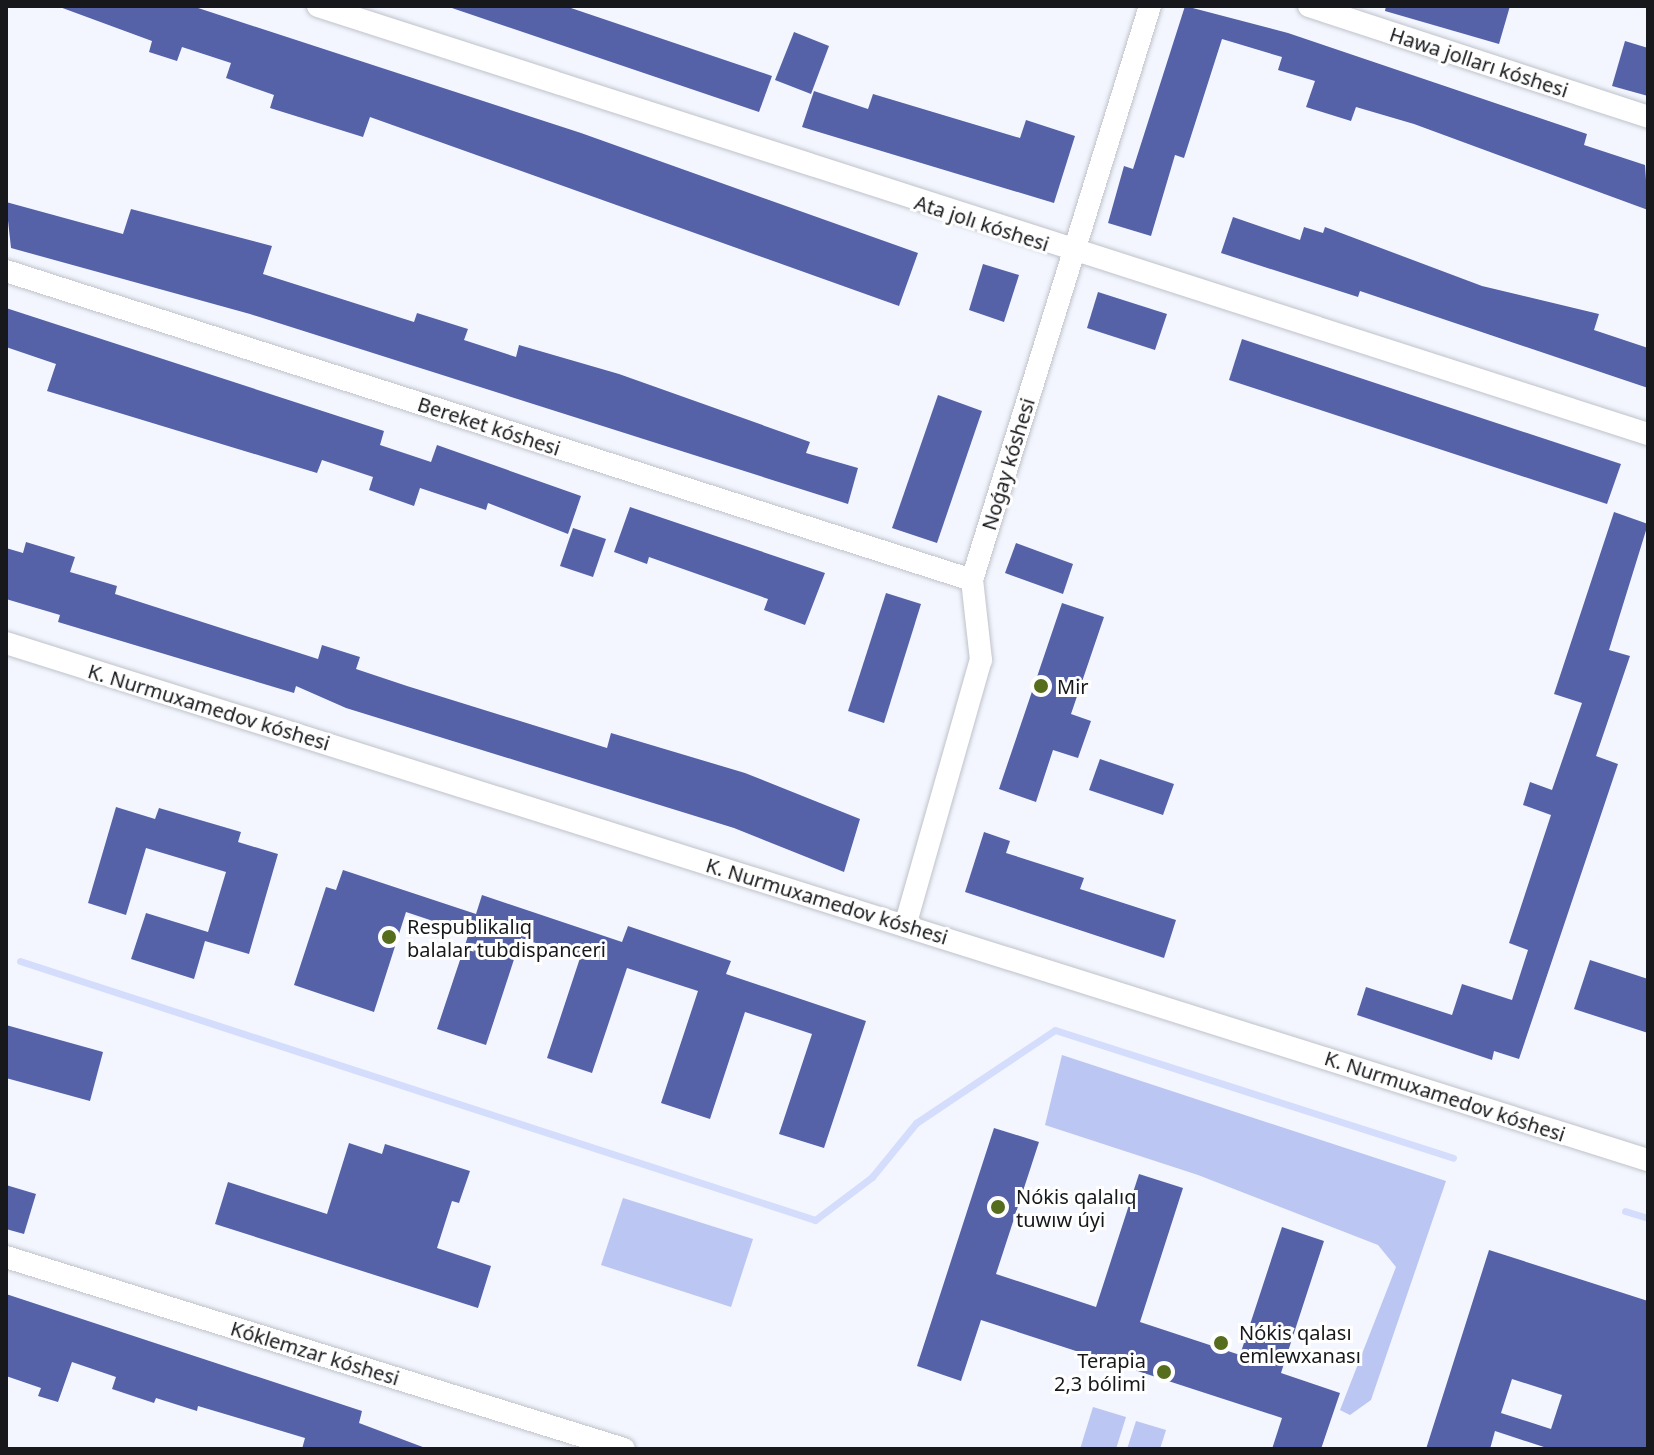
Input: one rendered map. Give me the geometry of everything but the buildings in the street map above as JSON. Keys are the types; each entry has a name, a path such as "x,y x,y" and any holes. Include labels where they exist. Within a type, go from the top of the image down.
{"street":[{"name":"Ata jolı kóshesi","path":"318,6 1074,253 1648,434"},
{"name":"Noǵay kóshesi","path":"905,926 981,660 972,580 1150,6"},
{"name":"Hawa jolları kóshesi","path":"1309,6 1648,117"},
{"name":"Bereket kóshesi","path":"6,271 972,580"},
{"name":"K. Nurmuxamedov kóshesi","path":"6,643 1648,1160"},
{"name":"Kóklemzar kóshesi","path":"6,1257 624,1449"}],"shaded area":[{"path":"1062,1055 1446,1181 1371,1400 1350,1415 1340,1410 1396,1267 1378,1245 1198,1175 1045,1125"},
{"path":"623,1198 753,1239 731,1307 601,1265"},
{"path":"1093,1407 1126,1417 1116,1449 1080,1449"},
{"path":"1136,1421 1166,1430 1160,1449 1127,1449"}],"waterway":[{"path":"20,961 815,1220 872,1177 916,1123 1055,1030 1453,1158"},
{"path":"1625,1211 1648,1218"}],"place":[{"name":"Mir","path":"1041,686"},
{"name":"Respublikalıq balalar tubdispanceri","path":"389,937"},
{"name":"Nókis qalalıq tuwıw úyi","path":"998,1207"},
{"name":"Nókis qalası emlewxanası","path":"1221,1343"},
{"name":"Terapia 2,3 bólimi","path":"1164,1372"}]}
